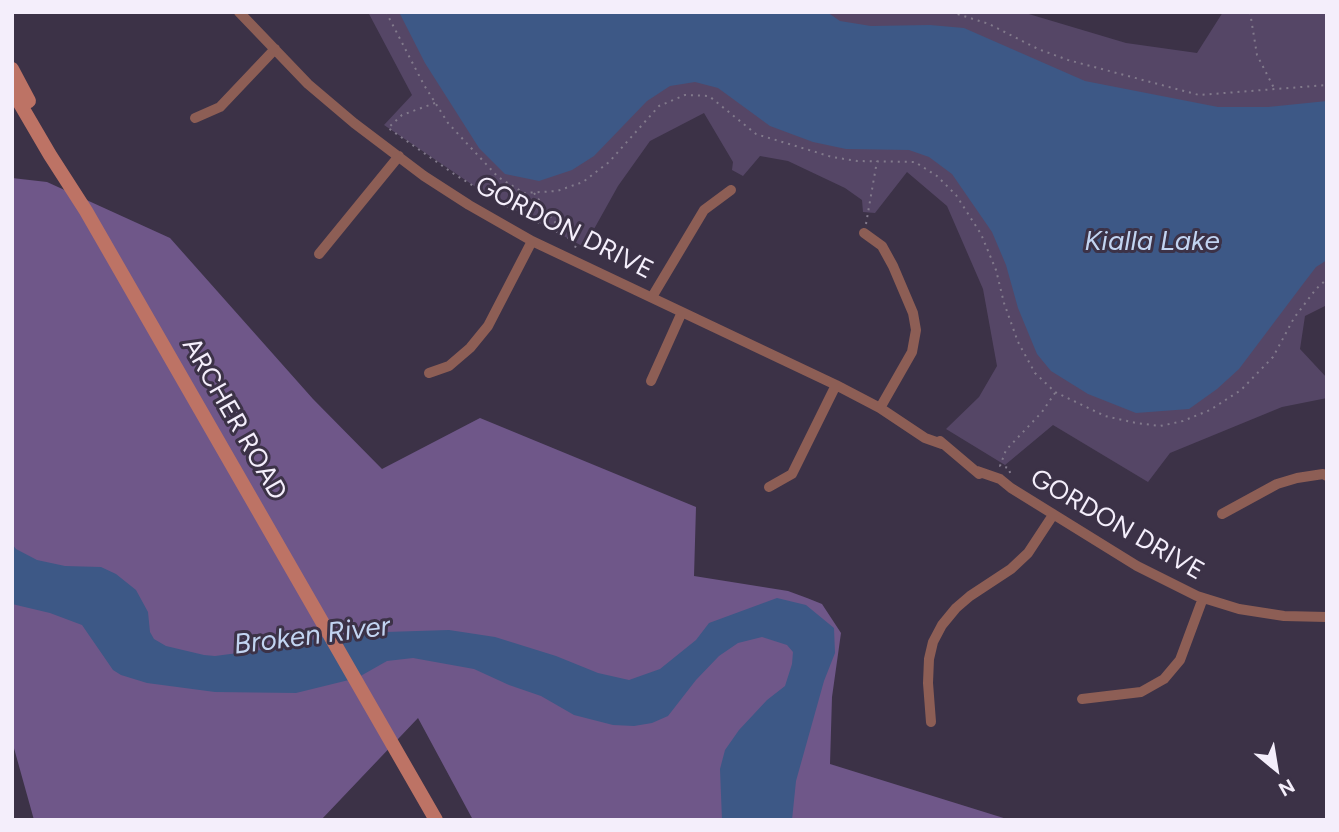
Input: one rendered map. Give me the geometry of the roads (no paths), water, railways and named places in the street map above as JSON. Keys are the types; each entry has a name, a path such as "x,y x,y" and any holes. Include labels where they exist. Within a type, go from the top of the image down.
{"main road":[{"name":"ARCHER ROAD","path":"12,69 53,142 86,211"},
{"name":"ARCHER ROAD","path":"12,90 86,211 436,820"}],"street":[{"name":"GORDON DRIVE","path":"239,12 308,84 354,123 469,205 532,241 880,408 925,438 942,443 984,479 1011,488 1165,582 1239,609 1284,616 1327,617"},
{"path":"195,118 220,107 275,50"},
{"path":"319,254 398,156"},
{"path":"652,297 704,210 731,190"},
{"path":"864,233 882,246 893,266 913,313 916,330 912,352 880,408"},
{"path":"429,373 449,366 470,348 488,326 532,241"},
{"path":"651,381 682,312"},
{"path":"769,487 792,474 836,385"},
{"path":"1222,514 1277,484 1297,478 1323,474 1327,476"},
{"path":"930,722 929,659 933,642 942,625 970,596 1011,569 1028,553 1053,515"},
{"path":"1082,699 1141,692 1164,679 1180,660 1203,598"}],"water":[{"name":"Kialla Lake","path":"399,12 827,12 840,21 871,26 930,25 964,28 1085,81 1218,107 1268,107 1327,101 1327,260 1316,267 1239,369 1217,389 1189,409 1136,413 1088,394 1051,371 1037,354 992,232 952,174 929,157 909,150 846,149 813,142 770,126 718,88 695,82 670,86 647,101 594,156 572,170 539,181 505,174 479,148 425,63"},
{"path":"12,544 37,560 65,566 101,567 116,574 136,590 148,612 150,632 154,639 166,646 204,655 276,648 354,633 449,630 495,637 556,656 598,673 629,680 660,669 696,640 709,623 777,598 806,605 834,628 835,653 824,681 796,781 792,820 722,820 720,769 725,750 739,730 767,700 785,686 793,652 787,645 762,637 738,643 719,656 668,716 652,723 634,726 613,725 574,715 541,696 474,669 413,658 387,661 357,678 296,693 215,692 147,683 121,675 113,670 82,625 50,613 12,604"}],"water label":[{"name":"Broken River","path":"312,636"}]}
